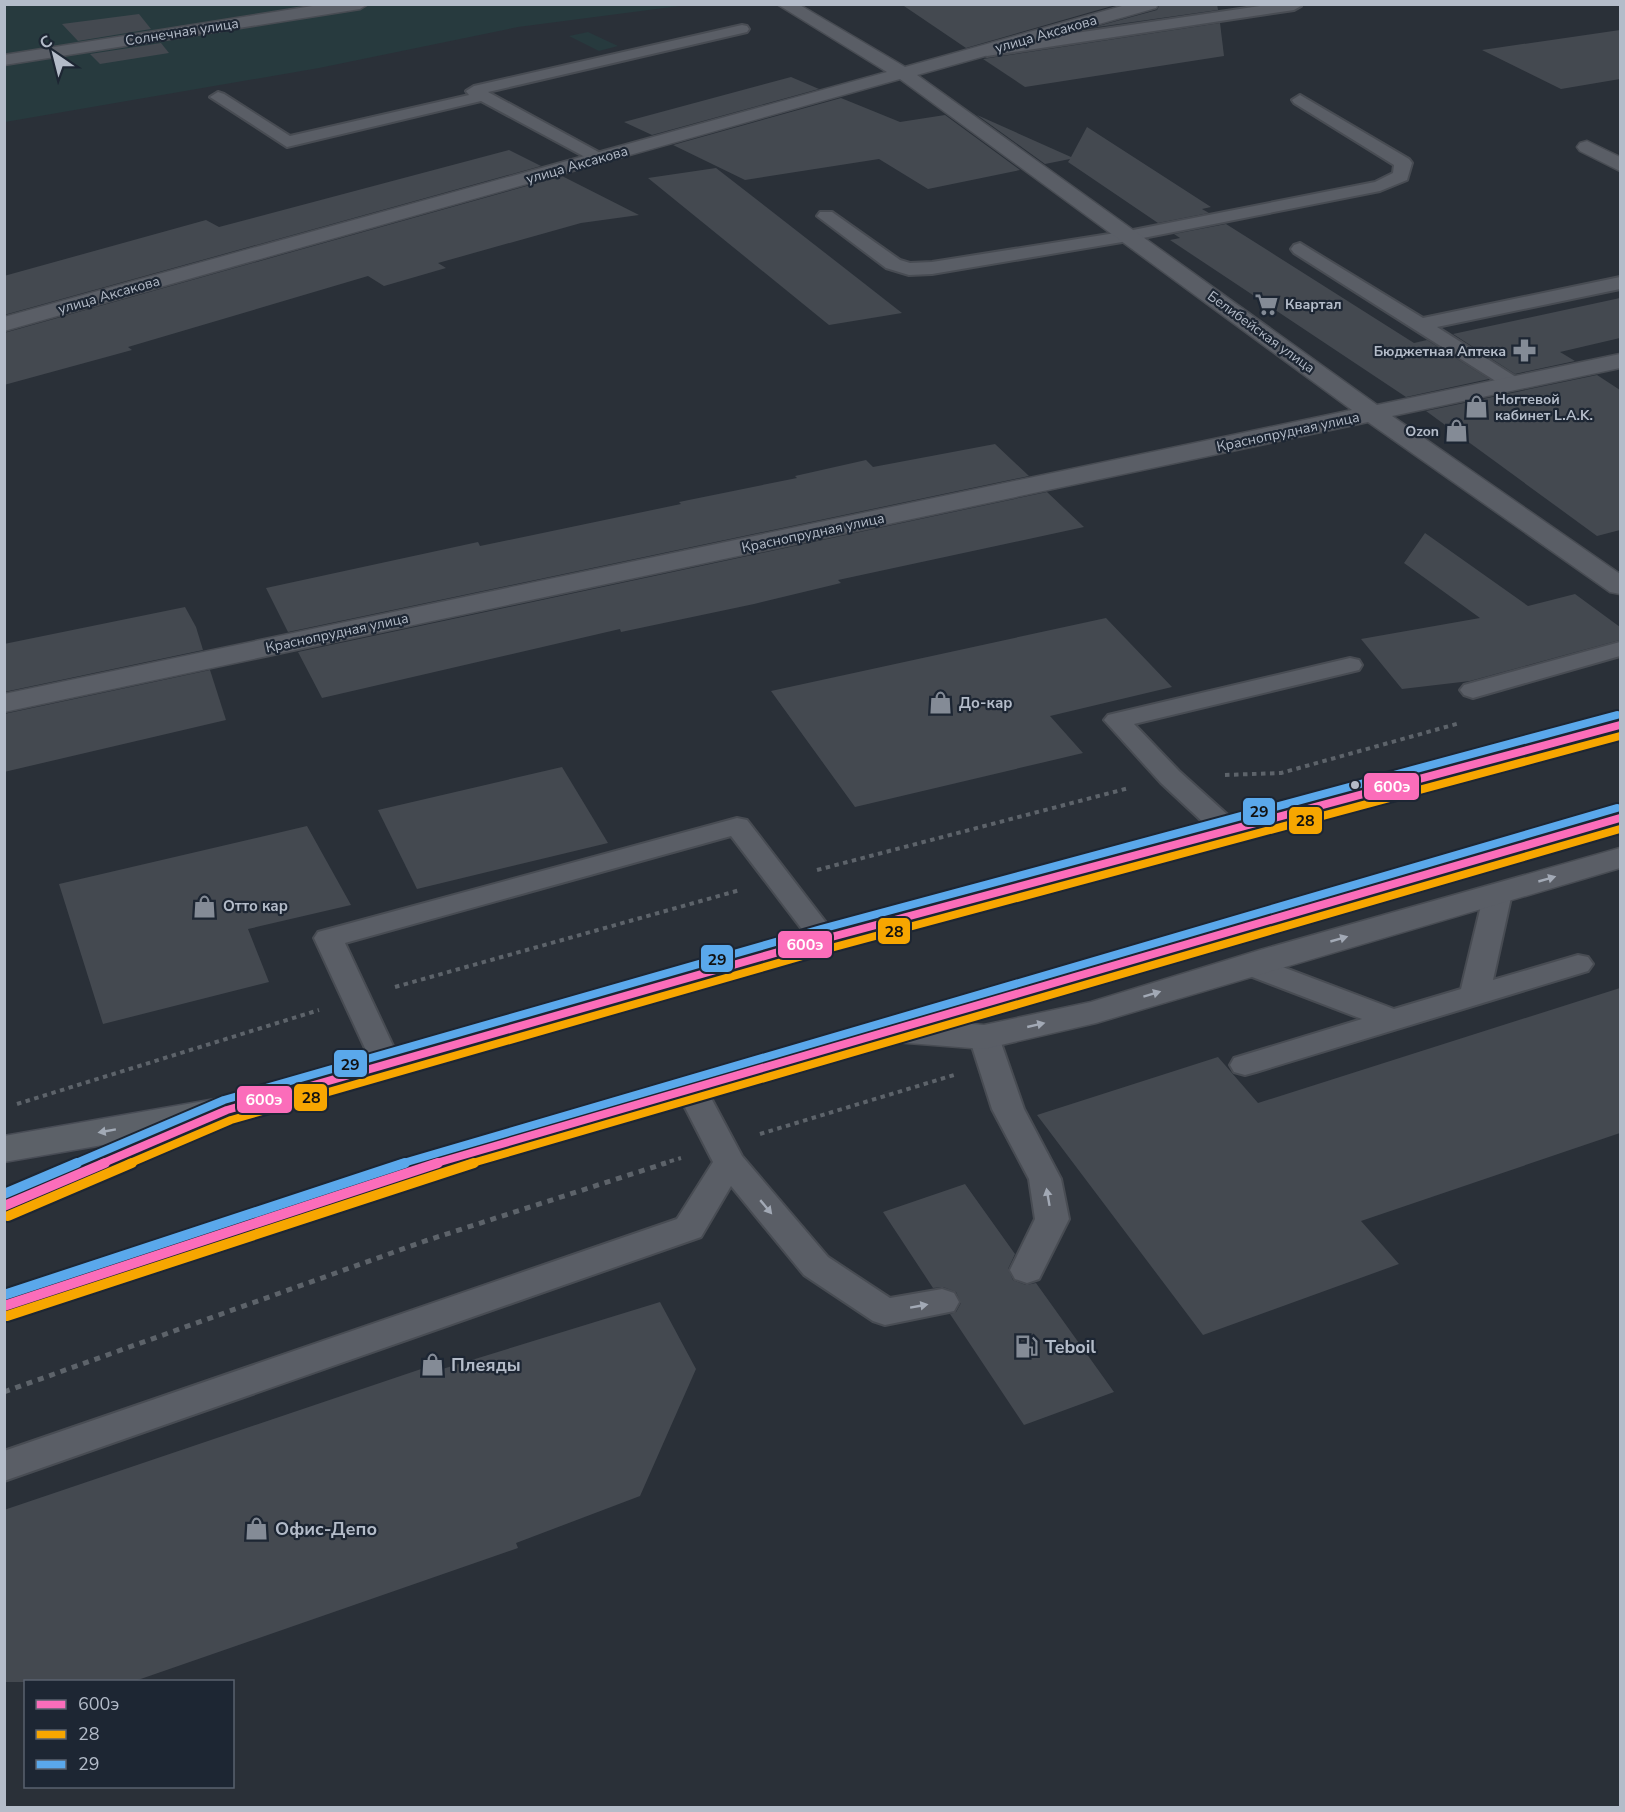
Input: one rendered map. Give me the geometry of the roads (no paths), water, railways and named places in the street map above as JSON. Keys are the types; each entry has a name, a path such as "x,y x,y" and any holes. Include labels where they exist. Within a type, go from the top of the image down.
{"main road":[{"path":"7,1146 227,1110 824,939 1230,832 1620,725"},
{"path":"4,1306 448,1159 1620,818"},
{"path":"4,1206 227,1110"}],"street":[{"name":"Солнечная улица","path":"4,60 360,4"},
{"name":"Белибейская улица","path":"785,4 904,74 1373,414 1620,586"},
{"name":"улица Аксакова","path":"4,324 1150,4"},
{"path":"1587,147 1620,165"},
{"name":"Краснопрудная улица","path":"4,703 1620,361"},
{"path":"895,1030 988,1050 1096,1012 1249,965 1620,858"}],"lane":[{"path":"987,51 1294,6 1291,4"},
{"path":"598,159 474,91 742,28"},
{"path":"218,97 287,142 483,96"},
{"path":"826,216 893,264 909,269 932,268 1128,236 1380,186 1401,176 1403,163 1300,100"},
{"path":"1300,249 1512,383"},
{"path":"1419,325 1620,283"},
{"path":"1473,690 1620,650"},
{"path":"1230,832 1170,777 1117,720 1350,665"},
{"path":"387,1065 328,938 736,826 824,939"},
{"path":"1475,995 1498,893"},
{"path":"1245,1065 1578,964"},
{"path":"1249,965 1393,1020"},
{"path":"988,1050 1008,1109 1045,1179 1052,1219 1027,1270"},
{"path":"691,1088 725,1154 816,1266 885,1312 942,1302"},
{"path":"4,1466 689,1228 725,1154"}],"place":[{"name":"Квартал","path":"1267,304"},
{"name":"Бюджетная Аптека","path":"1524,351"},
{"name":"Ногтевой кабинет L.A.K.","path":"1477,407"},
{"name":"Ozon","path":"1457,431"},
{"name":"До-кар","path":"941,703"},
{"name":"Отто кар","path":"205,906"},
{"name":"Teboil","path":"1027,1347"},
{"name":"Плеяды","path":"433,1365"},
{"name":"Офис-Депо","path":"257,1529"}]}
